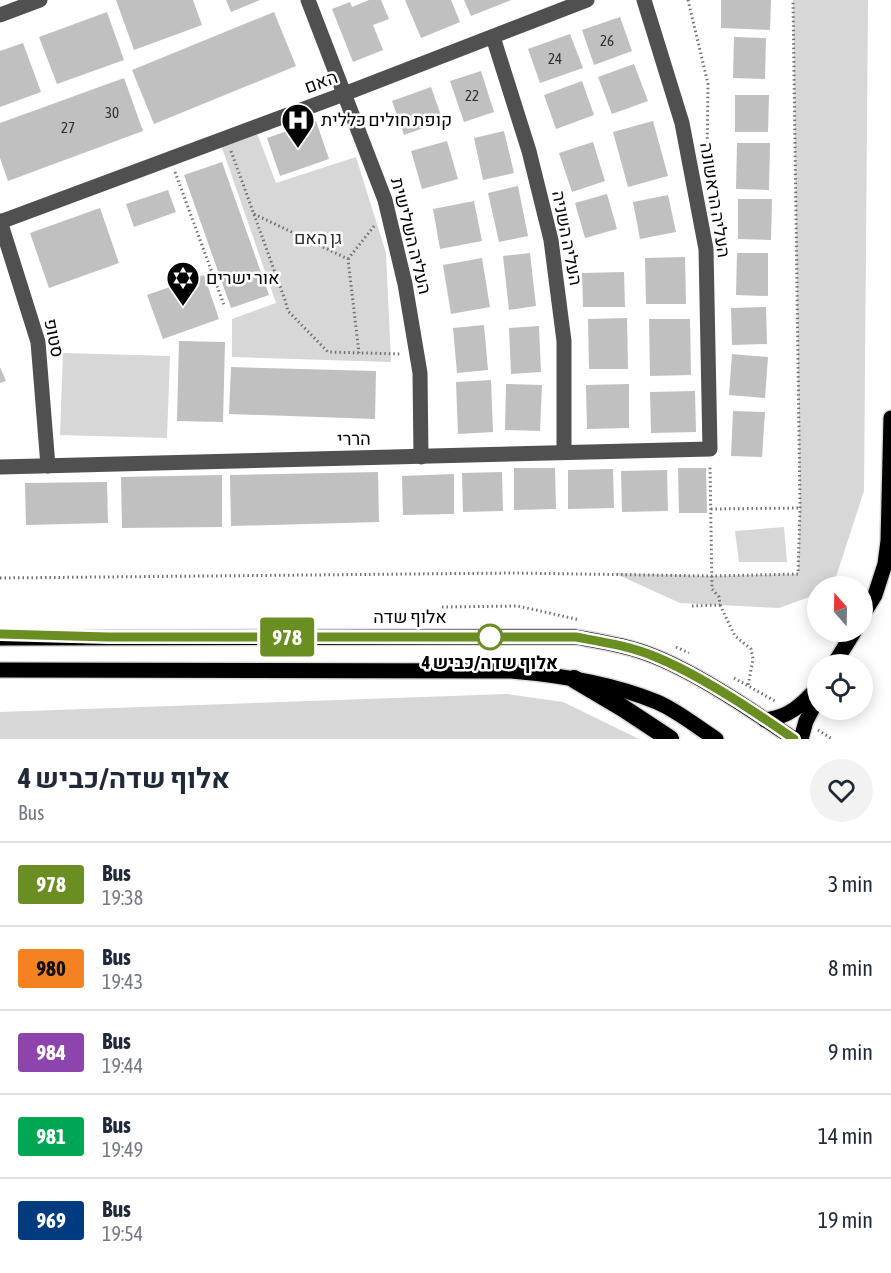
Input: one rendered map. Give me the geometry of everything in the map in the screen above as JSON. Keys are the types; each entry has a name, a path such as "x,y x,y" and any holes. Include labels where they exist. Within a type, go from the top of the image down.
{"highway":[{"path":"574,679 670,739"}],"main road":[{"path":"873,598 885,564 888,541 891,418"},
{"name":"אלוף שדה","path":"0,636 576,637 626,647 656,657 700,680 794,739"},
{"path":"0,671 40,669 511,671 550,674 611,688 657,703 716,739"},
{"path":"765,720 780,718 807,697"},
{"path":"801,739 807,719"}],"street":[{"path":"0,15 39,0"},
{"name":"העליה השלישית","path":"308,0 388,210 405,284 420,373 421,457"},
{"name":"האם","path":"0,222 345,94 587,0"},
{"name":"העליה הראשונה","path":"644,0 682,123 706,249 710,449"},
{"name":"העליה השניה","path":"494,37 530,151 550,240 564,341 564,452"},
{"name":"סטופ","path":"0,222 38,342 48,466"},
{"name":"הררי","path":"0,466 710,449"}],"path":[{"path":"688,0 708,84 707,166"},
{"path":"226,138 288,311 328,352 416,354"},
{"path":"170,159 224,305"},
{"path":"358,353 348,259 388,210"},
{"path":"253,213 348,259"},
{"path":"710,449 712,589 719,597 720,605 735,636 751,649 753,659 748,686"},
{"path":"711,509 800,508"},
{"path":"692,606 720,605"}],"green space":[{"path":"793,0 868,0 864,491 836,576 807,576 807,598 779,608 680,603 614,573 712,576 798,574 800,508"},
{"name":"גן האם","path":"257,133 276,183 356,157 386,253 391,362 232,357 232,319 276,303 221,145"},
{"path":"63,353 170,356 167,438 60,435"},
{"path":"784,527 787,562 739,562 735,531"},
{"path":"507,694 563,702 639,739 0,739 0,712"}],"building":[{"path":"116,0 193,0 202,25 134,50"},
{"path":"226,0 260,0 231,12"},
{"path":"369,0 381,0 389,19 373,25 383,50 353,62 332,9 350,2 352,7"},
{"path":"405,0 451,0 460,22 421,38"},
{"path":"464,0 511,0 471,16"},
{"path":"721,0 771,0 770,30 721,28"},
{"path":"107,12 124,60 57,84 39,37"},
{"path":"274,12 296,66 154,124 132,70"},
{"path":"620,17 632,51 594,65 582,30"},
{"path":"570,34 583,68 540,83 528,49"},
{"path":"734,37 766,38 765,79 733,78"},
{"path":"23,43 41,92 0,107 0,51"},
{"path":"634,64 648,101 612,114 598,77"},
{"path":"481,71 494,112 464,122 450,81"},
{"path":"124,78 143,131 8,181 0,158 0,123"},
{"path":"582,81 594,115 556,129 544,95"},
{"path":"431,87 443,121 404,135 392,101"},
{"path":"735,95 769,95 768,132 735,132"},
{"name":"קופת חולים כללית","path":"316,121 329,159 280,176 267,138"},
{"path":"653,121 668,176 628,187 613,132"},
{"path":"504,131 514,173 483,180 474,138"},
{"path":"447,141 458,179 422,189 411,151"},
{"path":"593,142 605,181 572,192 559,153"},
{"path":"737,143 770,143 769,190 736,189"},
{"path":"222,162 269,295 231,308 184,175"},
{"path":"518,186 528,236 499,242 488,193"},
{"path":"168,190 176,212 134,227 126,204"},
{"path":"607,194 617,229 585,238 575,203"},
{"path":"668,195 676,232 640,239 633,202"},
{"path":"738,199 772,199 771,240 738,239"},
{"path":"474,201 482,241 440,249 433,209"},
{"path":"100,208 119,263 49,288 30,233"},
{"path":"530,253 536,306 509,310 503,256"},
{"path":"737,253 768,253 768,296 736,295"},
{"path":"685,257 686,304 646,304 645,258"},
{"path":"482,258 490,307 451,314 443,265"},
{"path":"624,272 625,307 583,307 582,273"},
{"name":"אור ישרים","path":"204,275 219,319 163,339 147,295"},
{"path":"766,307 767,344 732,345 731,308"},
{"path":"627,318 628,369 589,369 588,319"},
{"path":"649,319 690,319 691,375 650,376"},
{"path":"484,325 488,370 457,373 453,328"},
{"path":"539,326 541,372 511,374 509,328"},
{"path":"179,341 225,342 223,422 177,421"},
{"path":"732,354 768,357 765,398 729,395"},
{"path":"0,367 6,381 0,383"},
{"path":"231,367 376,371 375,419 229,414"},
{"path":"491,380 493,432 458,434 456,382"},
{"path":"506,384 542,385 540,431 505,430"},
{"path":"629,384 629,428 587,429 586,385"},
{"path":"695,391 696,432 651,433 650,392"},
{"path":"733,411 765,412 762,457 731,456"},
{"path":"514,468 555,468 556,509 514,510"},
{"path":"678,468 706,468 707,513 679,513"},
{"path":"613,469 614,508 568,509 568,470"},
{"path":"667,470 668,511 622,512 621,471"},
{"path":"378,472 379,522 231,526 230,475"},
{"path":"502,472 503,511 463,512 462,473"},
{"path":"454,474 454,514 403,515 402,476"},
{"path":"222,475 222,527 122,528 121,477"},
{"path":"107,482 108,523 26,525 25,483"}],"bus line":[{"name":"978","path":"0,634 108,637 576,637 626,647 656,657 700,680 794,739"}],"place":[{"name":"קופת חולים כללית","path":"298,149"},
{"name":"אור ישרים","path":"183,307"},
{"name":"אלוף שדה/כביש 4","path":"490,637"}]}
